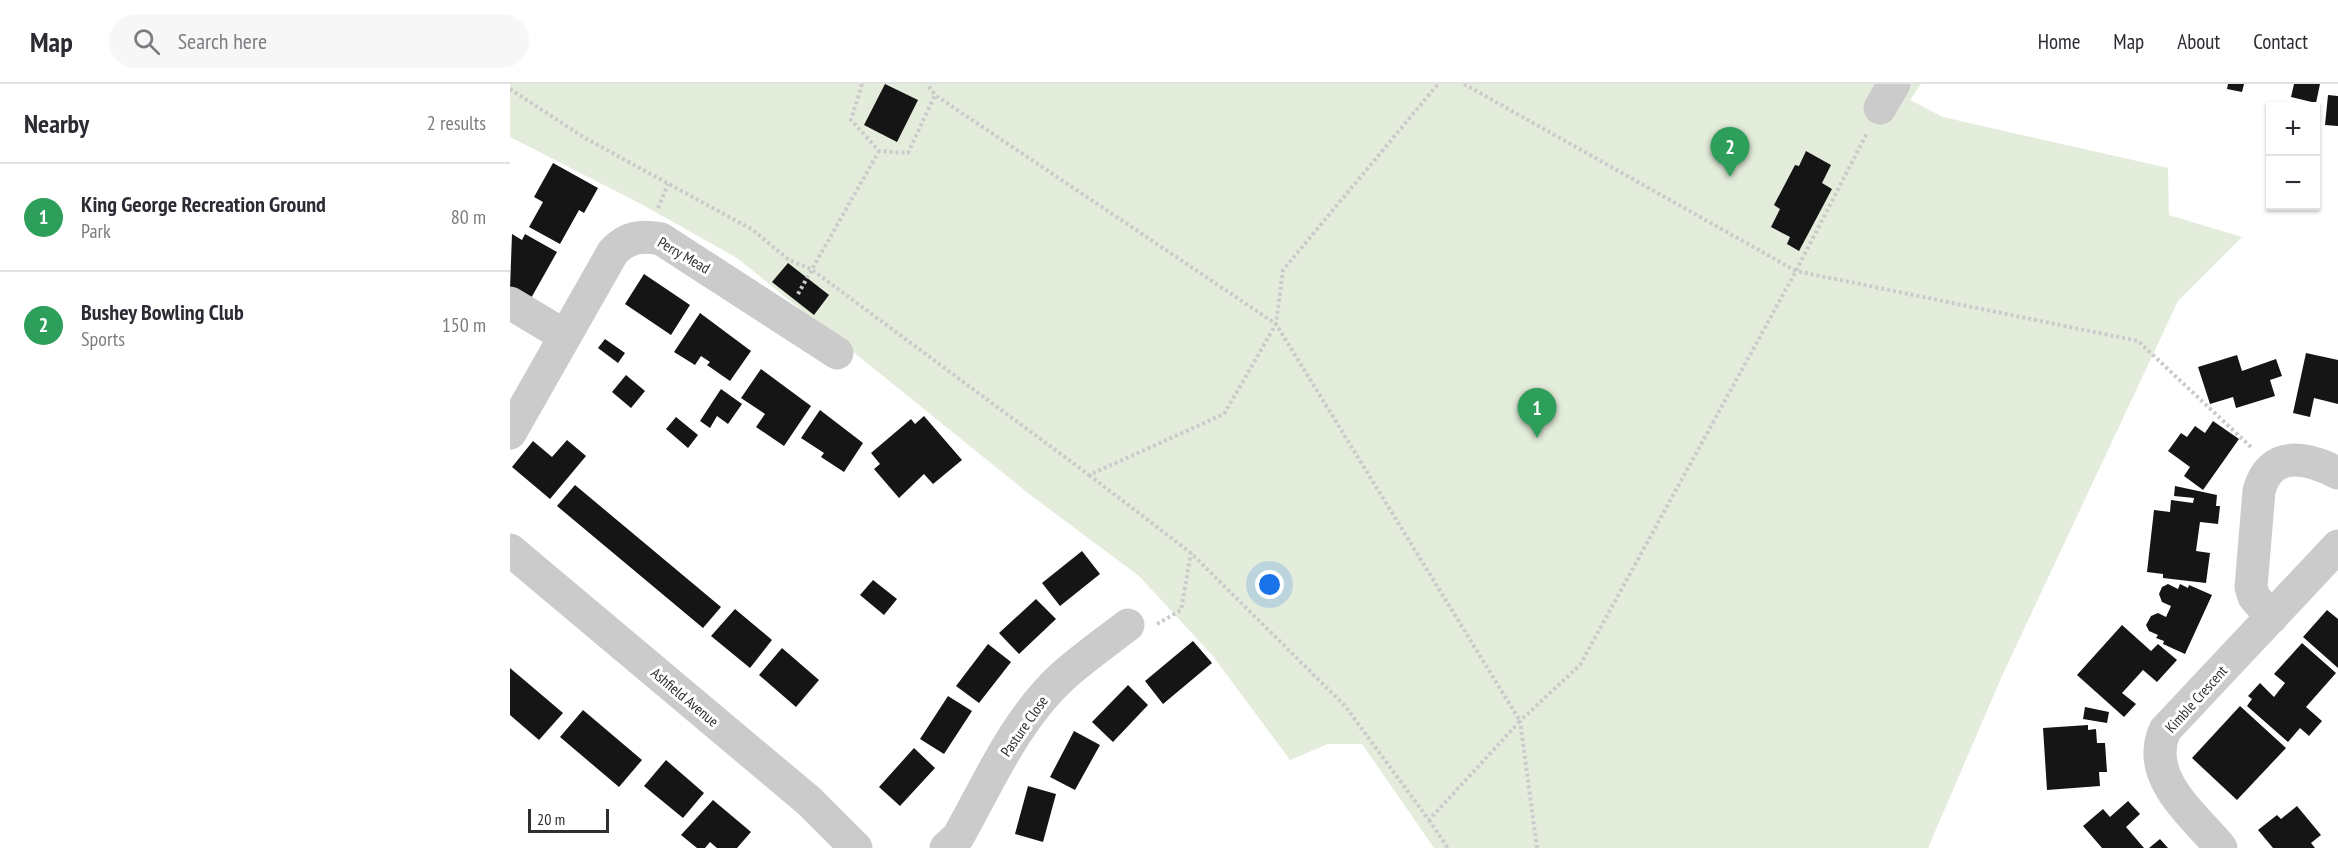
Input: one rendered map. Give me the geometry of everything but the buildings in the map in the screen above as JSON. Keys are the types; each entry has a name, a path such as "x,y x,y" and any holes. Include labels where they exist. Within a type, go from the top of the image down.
{"street":[{"name":"Perry Mead","path":"510,433 613,252 629,239 647,236 661,239 837,353"},
{"path":"510,303 565,336"},
{"path":"2272,617 2254,597 2250,575 2259,492 2263,476 2272,467 2283,462 2298,460 2320,464 2338,473"},
{"name":"Kimble Crescent","path":"2221,848 2168,785 2161,771 2160,743 2165,730 2338,546"},
{"name":"Ashfield Avenue","path":"510,550 808,801 856,848"},
{"name":"Pasture Close","path":"946,848 958,837 1011,739 1035,707 1062,677 1128,625"}],"path":[{"path":"862,84 851,120 879,151 909,153 935,95"},
{"path":"927,84 935,95 1276,324 1520,721 1537,848"},
{"path":"1089,475 1224,414 1276,324 1283,270 1438,84"},
{"path":"1464,84 1796,271 2138,341 2272,467"},
{"path":"510,89 585,138 753,230 789,260 811,269 1191,553 1345,706 1448,848"},
{"path":"1429,820 1520,721 1580,665 1796,271 1887,96"},
{"path":"811,269 879,151"},
{"path":"1128,625 1159,624 1181,610 1191,553"}],"green space":[{"path":"510,84 1921,84 1910,100 1943,117 2168,168 2169,215 2242,237 2178,301 2002,676 1928,848 1434,848 1362,744 1328,744 1290,760 1212,655 1139,576 1029,494 737,258 641,204 510,137"}],"place":[{"name":"Bushey Bowling Club","path":"1730,177"},
{"name":"King George Recreation Ground","path":"1537,438"}]}
